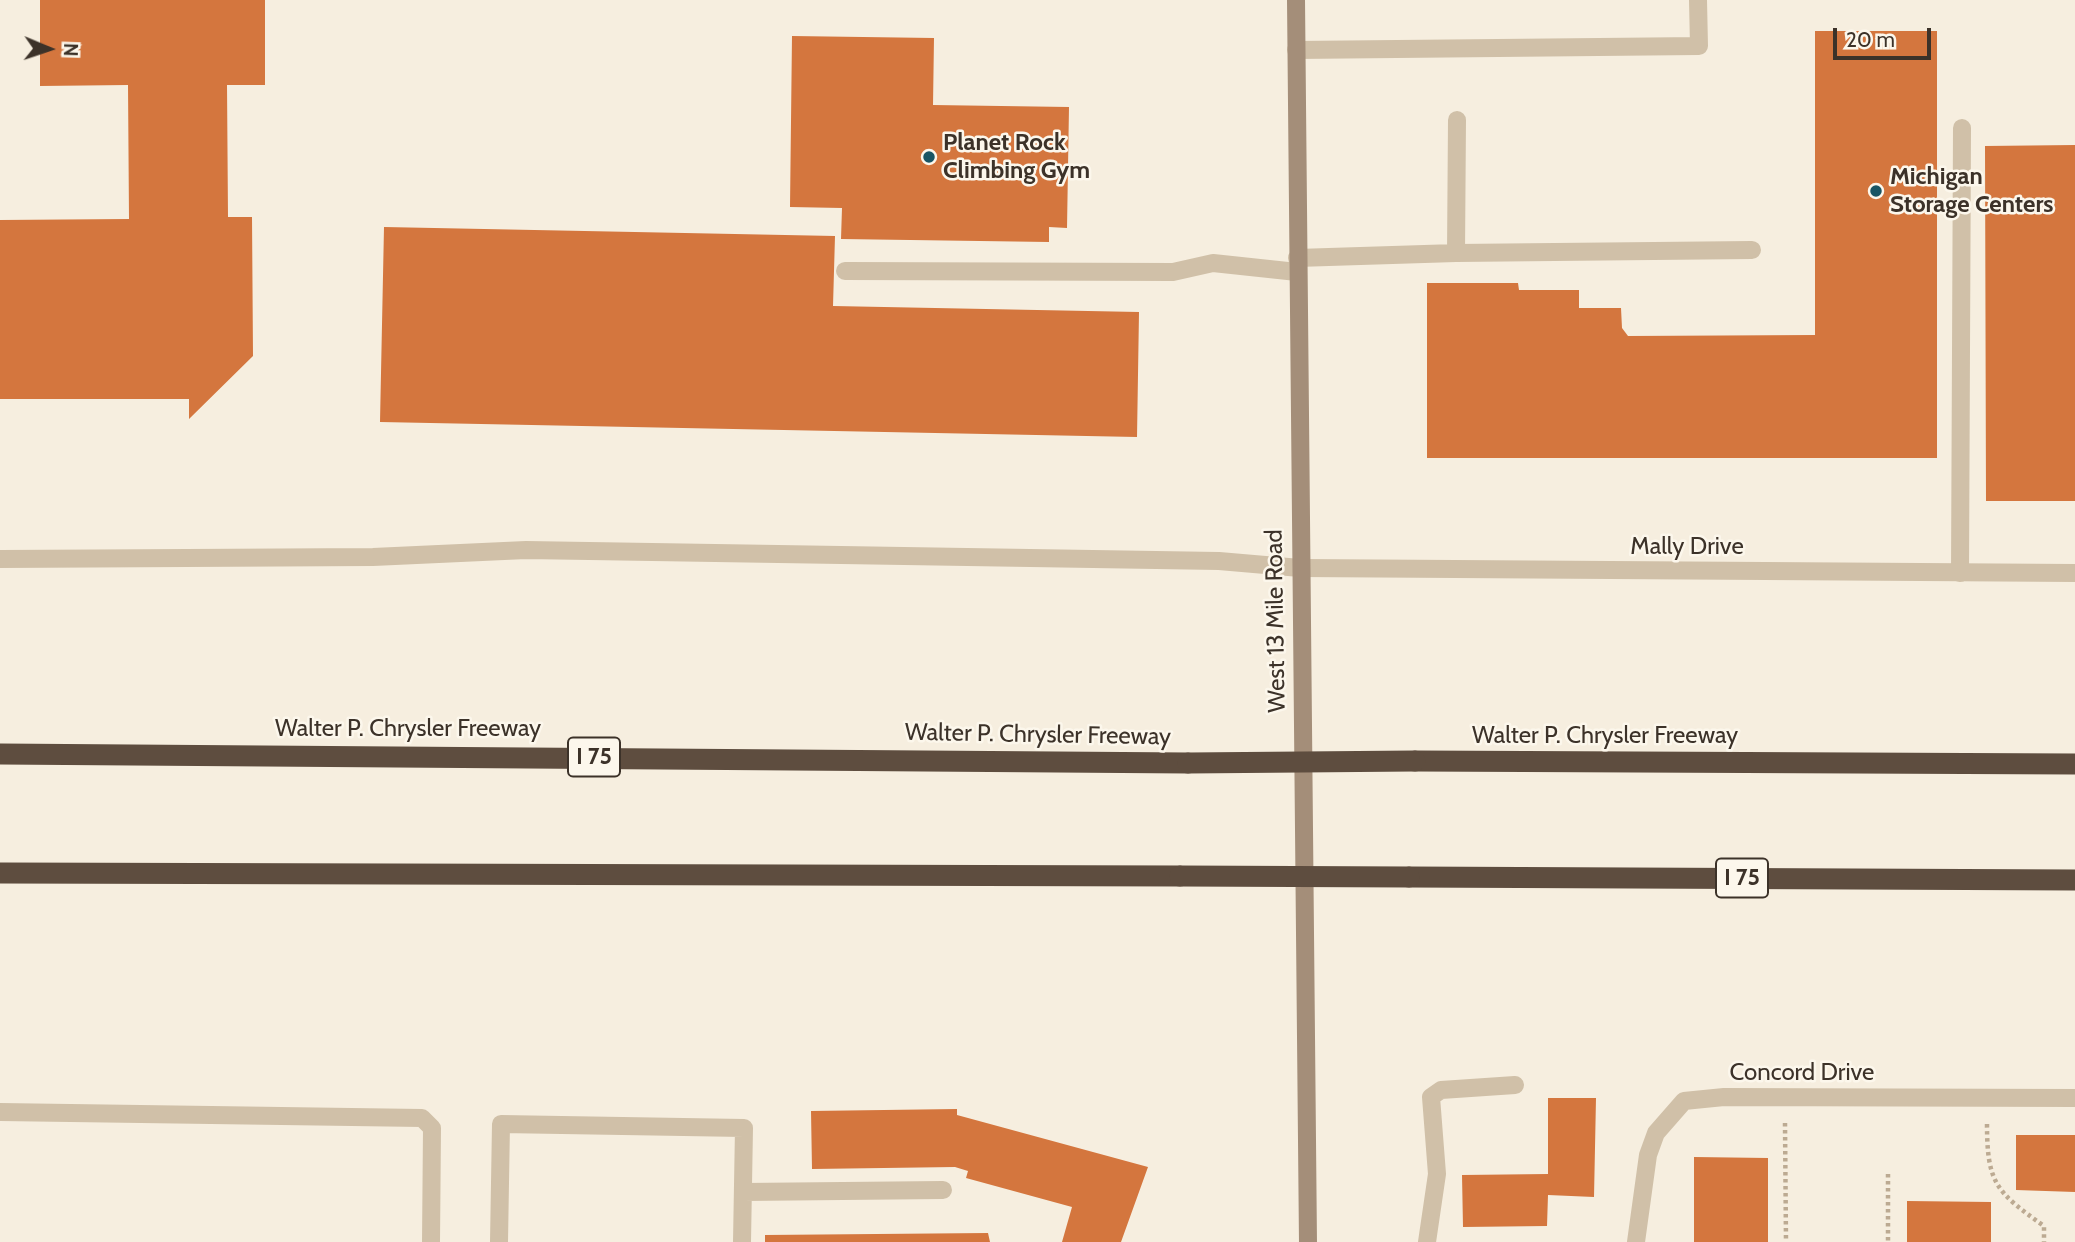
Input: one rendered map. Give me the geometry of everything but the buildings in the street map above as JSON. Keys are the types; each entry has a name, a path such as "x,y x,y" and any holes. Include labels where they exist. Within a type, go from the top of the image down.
{"highway":[{"name":"Walter P. Chrysler Freeway","path":"0,754 1188,763 1415,761 2075,764"},
{"name":"I 75","path":"0,873 2075,880"}],"main road":[{"name":"West 13 Mile Road","path":"1296,0 1308,1242"}],"street":[{"path":"1296,50 1699,46 1698,0"},
{"path":"1456,253 1457,120"},
{"path":"1960,573 1962,128"},
{"path":"845,271 1173,272 1213,262 1297,265 1456,253 1752,250"},
{"name":"Mally Drive","path":"0,559 373,557 526,550 1219,561 1300,568 2075,573"},
{"path":"1427,1242 1437,1174 1431,1097 1441,1090 1515,1085"},
{"name":"Concord Drive","path":"1636,1242 1648,1155 1656,1133 1684,1101 1724,1097 2075,1098"},
{"path":"0,1112 422,1118 432,1128 431,1242"},
{"path":"499,1242 501,1124 744,1128 742,1242"},
{"path":"743,1192 943,1191"}],"path":[{"path":"1785,1098 1786,1242"},
{"path":"1987,1098 1987,1148 1993,1182 2020,1209 2044,1226 2044,1242"},
{"path":"1888,1174 1888,1242"}],"place":[{"name":"Planet Rock Climbing Gym","path":"929,157"},
{"name":"Michigan Storage Centers","path":"1876,191"}]}
